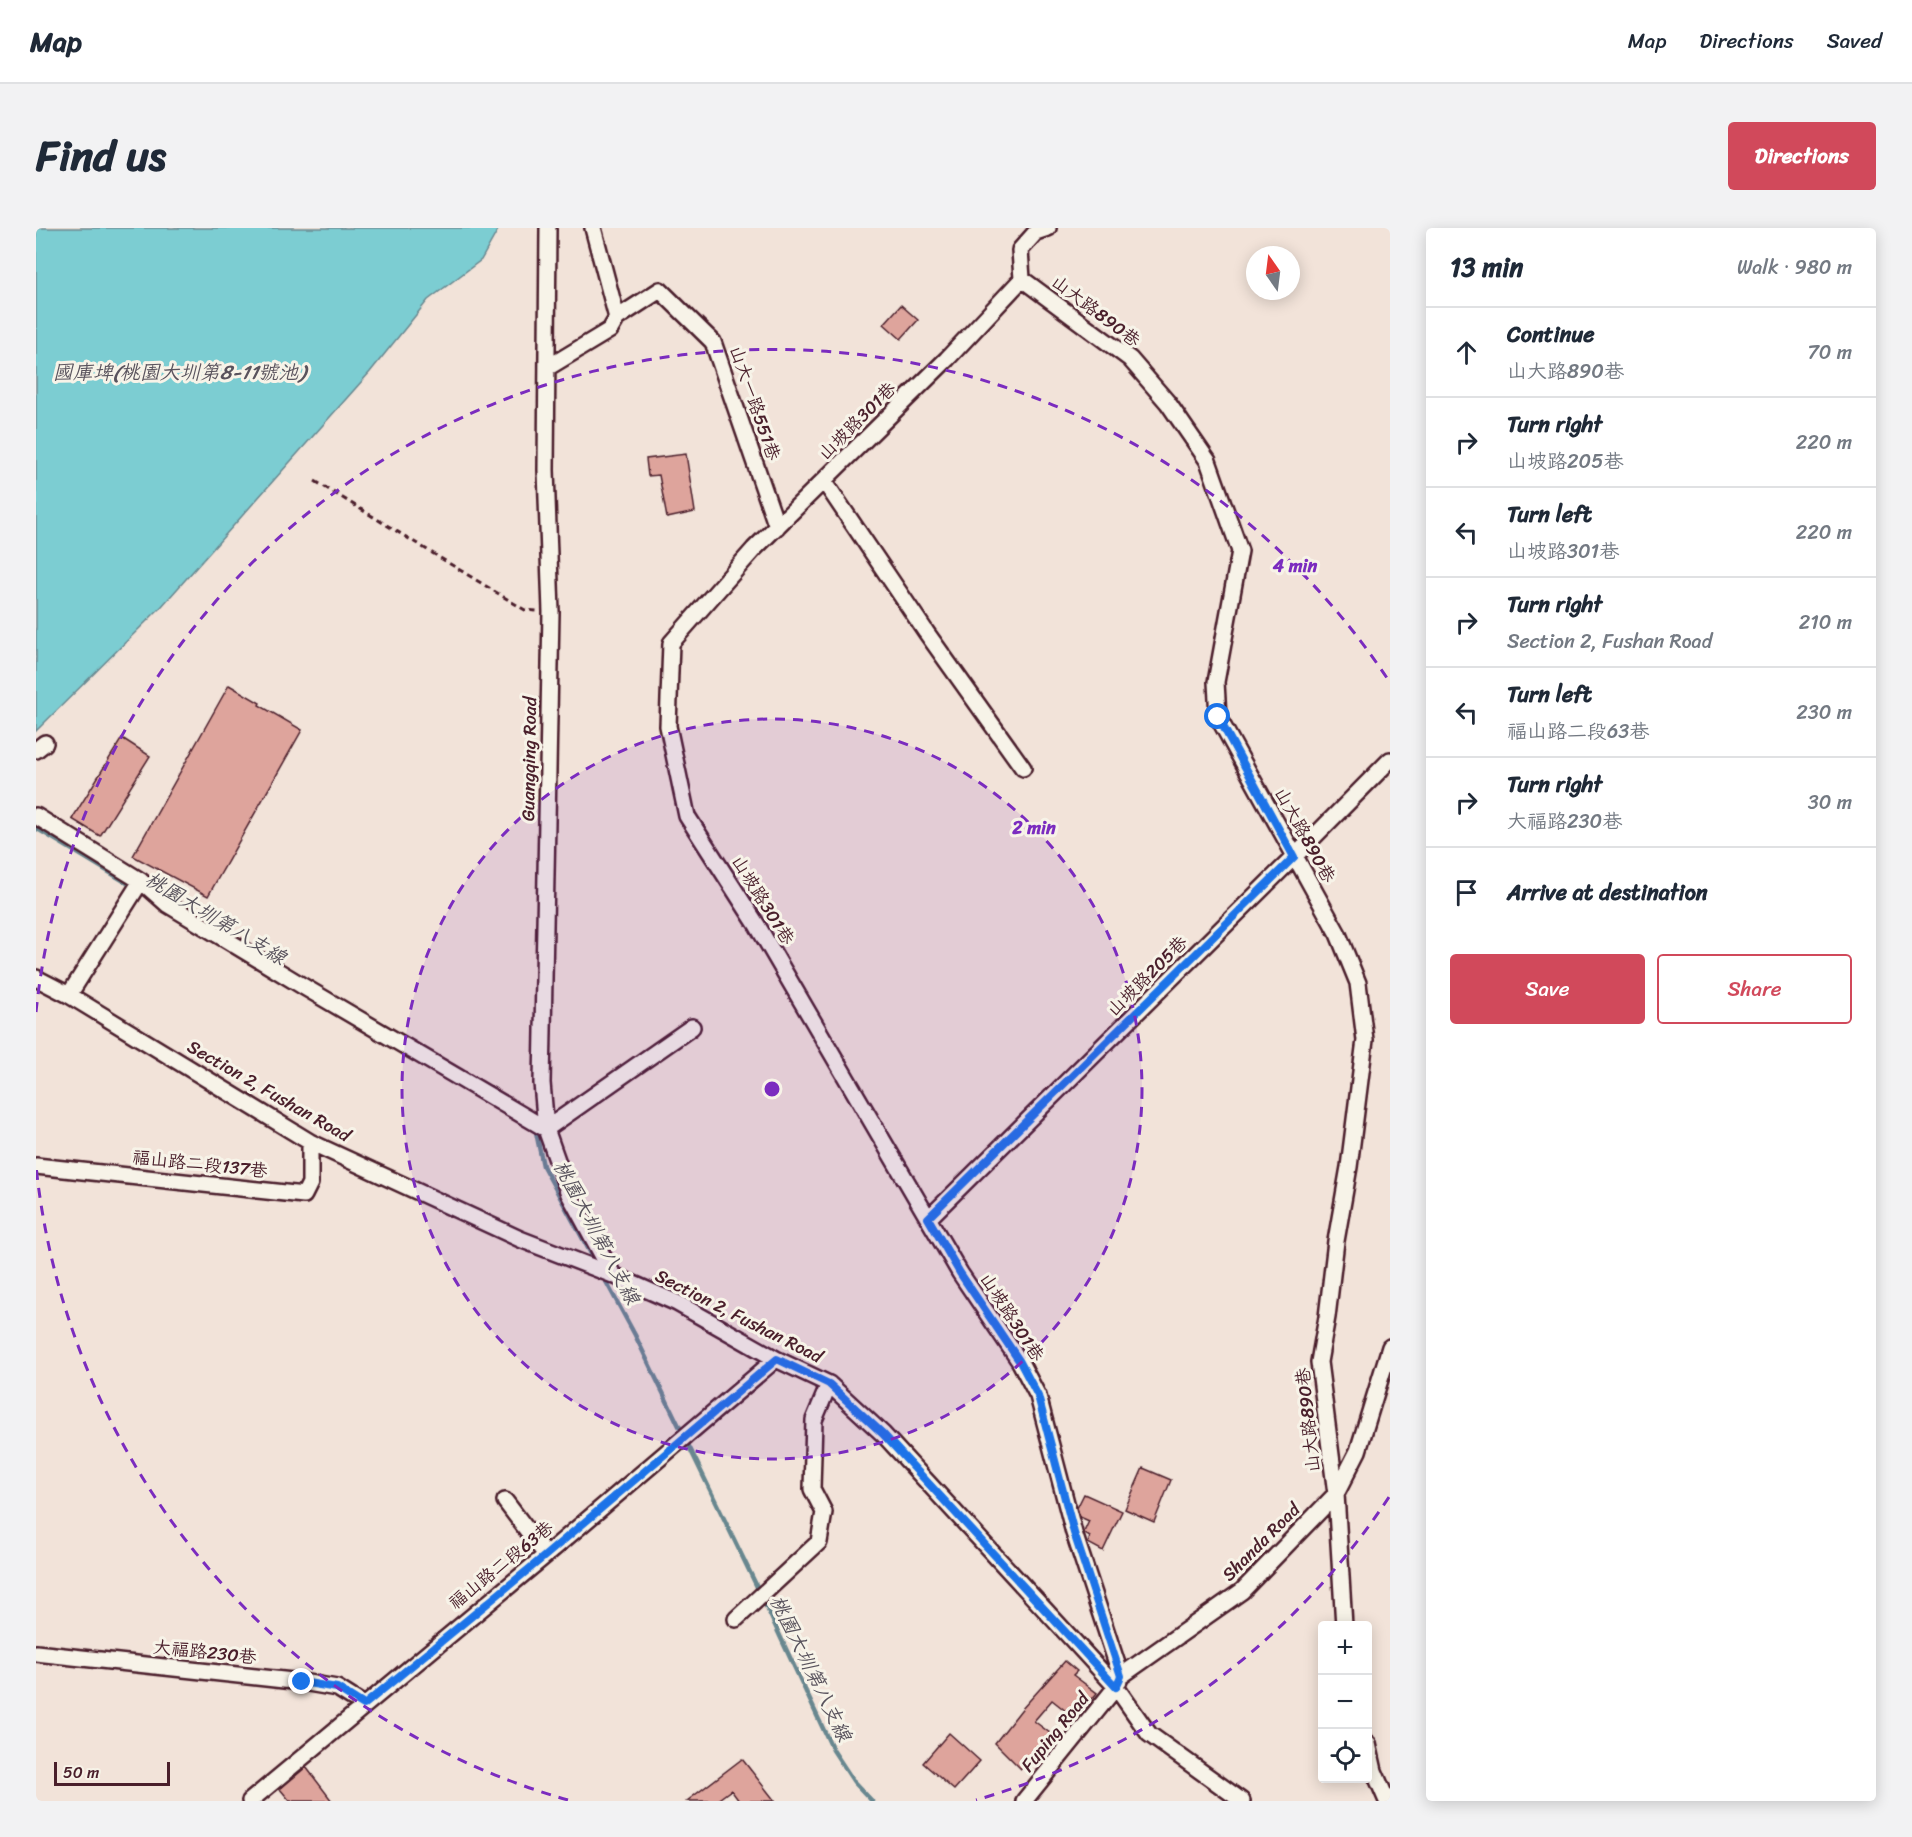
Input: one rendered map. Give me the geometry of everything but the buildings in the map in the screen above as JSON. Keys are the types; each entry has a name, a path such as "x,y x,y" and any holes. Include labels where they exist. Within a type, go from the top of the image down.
{"street":[{"name":"Guangqing Road","path":"548,228 546,470 551,612 542,1083 546,1129 569,1194 613,1275"},
{"path":"593,228 617,318"},
{"path":"1023,279 1020,250 1036,232 1048,228"},
{"name":"山坡路301巷","path":"1023,279 947,359 754,549 670,643 668,726 687,816 757,925 960,1273 1020,1362 1038,1396 1074,1533 1118,1682"},
{"name":"山大路890巷","path":"1023,279 1130,359 1168,403 1209,461 1240,551 1216,682 1218,717 1338,934 1358,983 1365,1040 1349,1167 1319,1362 1336,1494 1344,1621"},
{"name":"山大一路551巷","path":"547,369 610,330 617,318 660,290 713,342 777,527"},
{"path":"824,481 926,632 1023,768"},
{"name":"山坡路205巷","path":"928,1218 1390,760"},
{"path":"36,816 141,881 167,904 546,1129 692,1027"},
{"path":"69,995 141,881"},
{"name":"Section 2, Fushan Road","path":"36,978 69,995 310,1142 520,1239 677,1303 777,1359 829,1384 883,1434 1118,1682"},
{"name":"福山路二段137巷","path":"36,1166 304,1195 310,1183 310,1142"},
{"name":"Shanda Road","path":"1118,1682 1242,1591 1336,1494 1358,1451 1390,1347"},
{"name":"福山路二段63巷","path":"250,1801 777,1359"},
{"path":"736,1619 819,1542 824,1512 812,1489 814,1420 829,1384"},
{"path":"505,1501 546,1555"},
{"name":"大福路230巷","path":"36,1653 314,1684 337,1688 364,1705"},
{"path":"1118,1682 1149,1734 1242,1801"},
{"name":"Fuping Road","path":"1024,1801 1118,1682"},
{"path":"1372,1762 1387,1801"}],"path":[{"path":"315,481 525,610 551,612"}],"water":[{"name":"國庫埤(桃園大圳第8-11號池)","path":"36,228 499,228 481,260 428,300 370,372 162,606 36,731"}],"waterway":[{"name":"桃園大圳第八支線","path":"36,828 134,887"},
{"name":"桃園大圳第八支線","path":"535,1127 543,1166 596,1263"},
{"name":"桃園大圳第八支線","path":"603,1276 635,1335 833,1750 854,1782 872,1801"}],"route":[{"path":"302,1682 337,1688 364,1705 546,1555 777,1359 829,1384 883,1434 1116,1687 1121,1676 1074,1533 1038,1396 1020,1362 960,1273 928,1218 1294,857 1218,717"}]}
